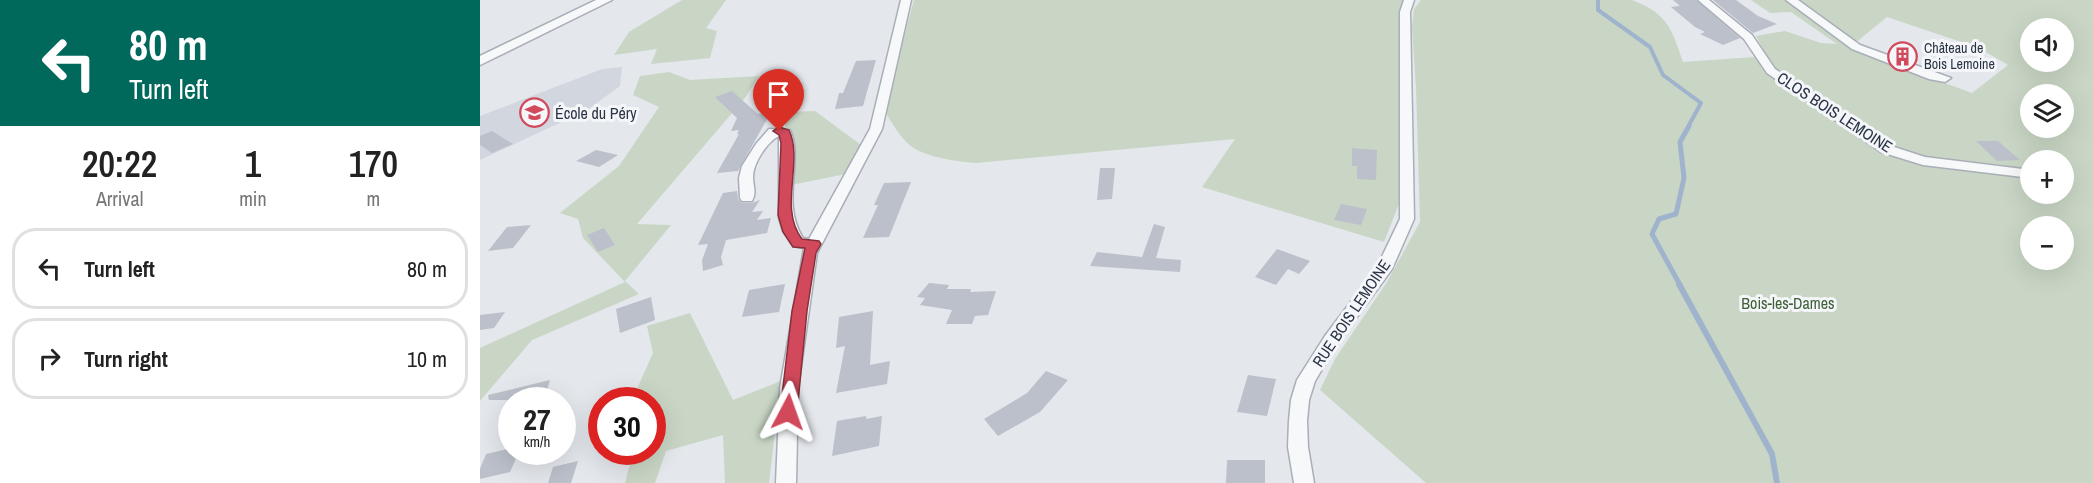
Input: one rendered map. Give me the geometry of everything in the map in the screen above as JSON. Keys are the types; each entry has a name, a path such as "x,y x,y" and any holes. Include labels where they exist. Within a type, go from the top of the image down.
{"street":[{"path":"480,61 606,0"},
{"path":"786,483 789,388 809,253 876,129 906,0"},
{"name":"RUE BOIS LEMOINE","path":"1304,483 1298,447 1298,421 1300,400 1306,380 1330,340 1384,269 1407,219 1405,12 1409,0"},
{"name":"CLOS BOIS LEMOINE","path":"1703,0 1748,37 1771,71 1886,149 1923,161 2020,173"},
{"path":"1791,0 1856,47 1933,77 1945,78"},
{"path":"747,198 749,191 746,177 753,159 766,139 774,132 785,133 785,215 789,232 798,243 814,244"}],"shaded area":[{"name":"École du Péry","path":"622,67 620,86 587,110 480,160 480,116 602,69"}],"green space":[{"path":"682,0 726,0 706,28 717,31 710,58 651,64 657,49 614,55 629,32"},
{"path":"914,0 1403,0 1400,9 1402,196 1384,242 1202,187 1235,139 976,163 918,151 900,134 884,109"},
{"name":"Bois-les-Dames","path":"1421,0 1632,0 1661,17 1671,31 1683,62 1754,57 1889,154 2020,177 2020,204 2074,204 2074,150 2020,150 2020,170 1920,157 1878,139 1773,68 1756,36 1785,31 1821,43 1837,44 1791,12 1770,13 1751,0 2093,0 2093,483 1426,483 1320,390 1335,359 1387,282 1420,222 1412,27 1414,9","holes":["1887,17 1979,48 2008,65 1972,93 1849,48"]},
{"path":"669,72 690,80 759,76 745,98 637,224 671,225 625,281 639,294 532,340 480,401 480,348 625,282 583,238 578,219 560,213 619,166 659,107 633,95 640,76"},
{"path":"815,111 861,145 846,174 791,185 784,112"},
{"path":"690,313 733,400 781,381 769,483 725,483 723,435 666,451 666,387 638,387 653,353 647,326"},
{"path":"630,465 661,465 655,483 625,483"}],"building":[{"path":"1673,0 1696,0 1740,38 1723,45 1700,34 1705,32 1695,27 1671,7 1680,6"},
{"path":"1713,0 1736,0 1758,16 1777,24 1753,33"},
{"path":"876,60 863,106 835,109 839,93 843,93 856,61"},
{"path":"732,91 758,114 771,112 738,171 717,173 739,134 737,134 739,130 731,131 737,118 715,97"},
{"path":"492,131 513,144 492,153 480,145 480,136"},
{"path":"1976,141 1998,141 2020,160 1997,161"},
{"path":"1352,148 1377,150 1376,180 1357,179 1357,166 1352,166"},
{"path":"596,150 618,155 599,167 576,161"},
{"path":"1100,168 1115,168 1112,199 1097,200"},
{"path":"911,182 889,237 863,238 878,205 874,205 884,183"},
{"path":"737,191 738,199 742,203 760,200 752,212 763,211 757,220 771,218 767,233 726,240 721,257 723,265 703,271 702,260 708,244 698,245 723,193"},
{"path":"1341,204 1367,209 1361,225 1334,220"},
{"path":"1154,224 1165,227 1156,258 1181,260 1180,272 1090,266 1097,252 1142,257"},
{"path":"531,225 513,248 488,251 507,227"},
{"path":"604,228 615,245 598,252 587,235"},
{"path":"1277,249 1310,261 1299,274 1288,269 1276,285 1255,277"},
{"path":"929,283 949,285 947,289 971,289 970,292 996,291 988,315 975,316 972,324 946,324 952,310 920,305 925,298 917,297"},
{"path":"785,284 779,312 742,317 749,290"},
{"path":"651,297 655,320 620,333 616,309"},
{"path":"873,311 870,365 890,361 887,384 836,393 845,346 836,348 839,317"},
{"path":"505,312 494,328 480,330 480,315"},
{"path":"1046,371 1068,380 1040,412 998,436 984,419 1027,393"},
{"path":"1248,375 1276,379 1267,416 1237,412"},
{"path":"550,380 548,387 521,387"},
{"path":"498,393 498,400 489,400 488,395"},
{"path":"866,416 866,419 882,416 879,446 832,456 837,421"},
{"path":"498,451 498,465 513,465 510,472 480,479 480,469 486,454"},
{"path":"1227,460 1265,460 1265,483 1226,483"},
{"path":"578,461 571,483 548,483 553,467 576,465"}],"waterway":[{"path":"1598,0 1598,10 1650,47 1663,75 1701,103 1688,127"},
{"path":"1680,285 1652,234 1659,219 1676,214 1684,178 1680,142 1689,126"},
{"path":"1679,284 1772,454 1777,483"}],"place":[{"name":"Château de Bois Lemoine","path":"1903,56"},
{"name":"École du Péry","path":"534,113"}],"route":[{"path":"779,131 785,133 786,143 785,215 789,232 798,243 814,244 809,253 799,311 788,412"}]}
